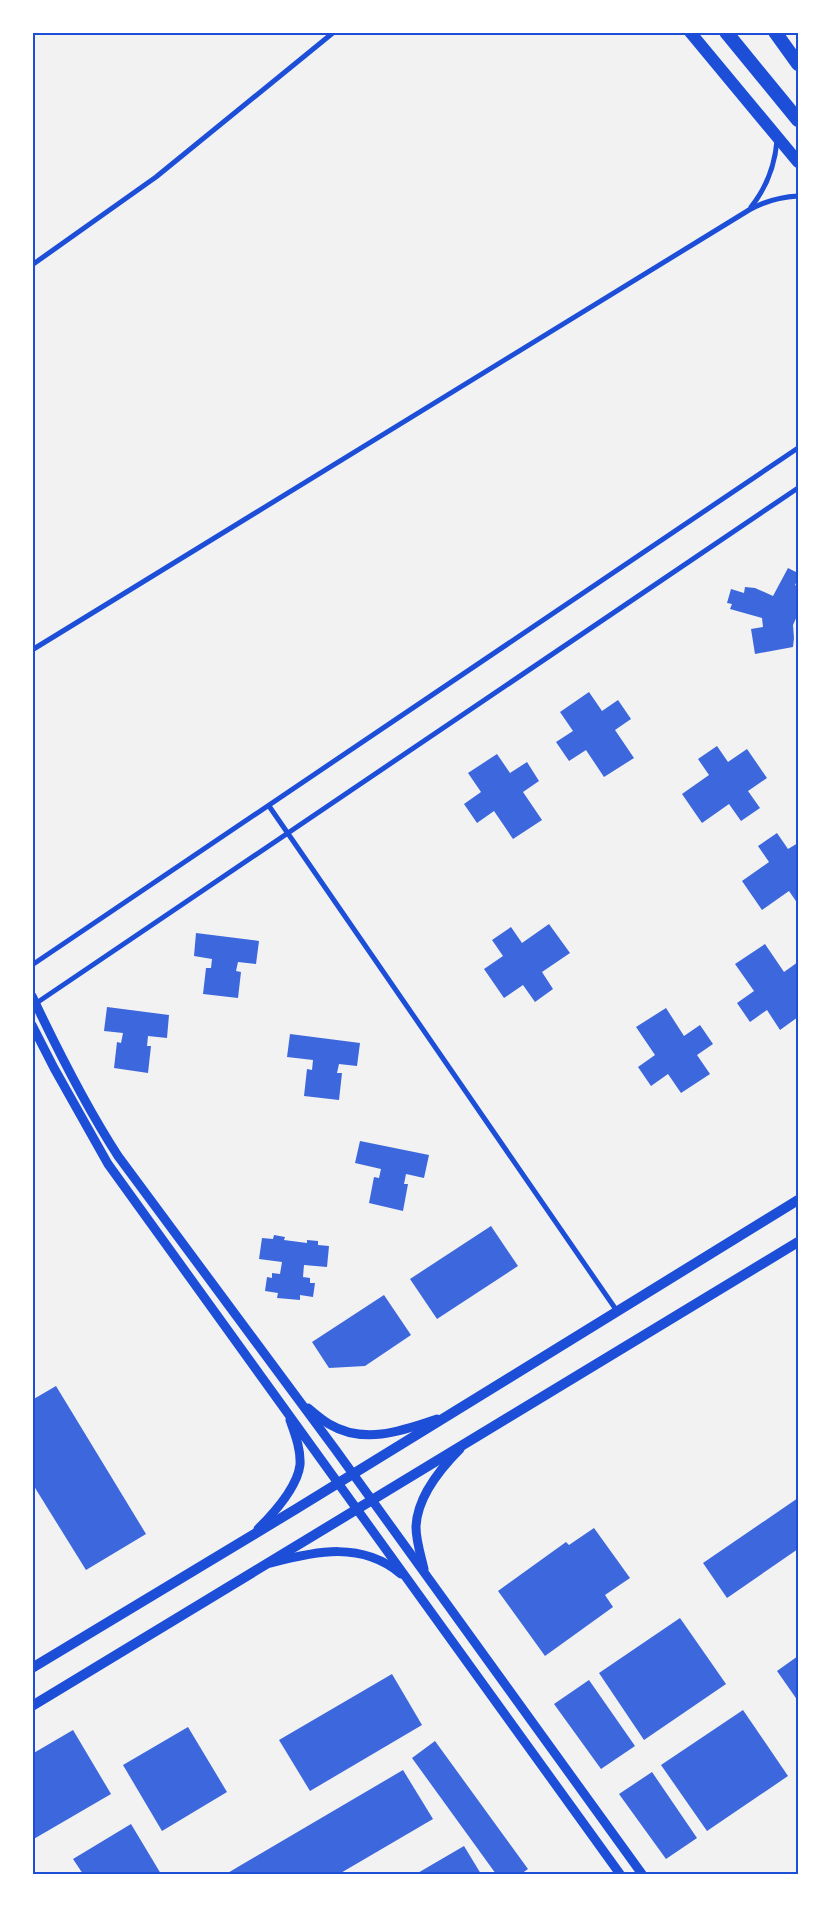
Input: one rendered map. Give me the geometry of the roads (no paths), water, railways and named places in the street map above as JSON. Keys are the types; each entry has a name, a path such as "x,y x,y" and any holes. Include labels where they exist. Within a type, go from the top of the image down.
{"highway":[{"path":"726,32 798,120"},
{"path":"775,32 798,64"}],"main road":[{"path":"690,32 798,162"},
{"path":"32,1668 339,1483 798,1200"},
{"path":"32,1706 372,1502 798,1242"}],"street":[{"path":"32,265 156,177 334,32"},
{"path":"749,210 761,194 770,176 776,157 777,137"},
{"path":"32,650 749,210 765,201 798,196"},
{"path":"32,965 798,448"},
{"path":"642,1874 353,1474 118,1156 100,1129 63,1062 34,1002 798,488"},
{"path":"269,806 617,1312"},
{"path":"32,1025 108,1164 620,1874"},
{"path":"300,1402 330,1425 349,1433 372,1436 401,1431 449,1415"},
{"path":"250,1537 276,1510 290,1489 300,1466 298,1443 285,1408"},
{"path":"425,1575 416,1527 419,1506 445,1464 463,1446"},
{"path":"269,1564 307,1553 339,1551 371,1556 392,1566 412,1584"}]}
